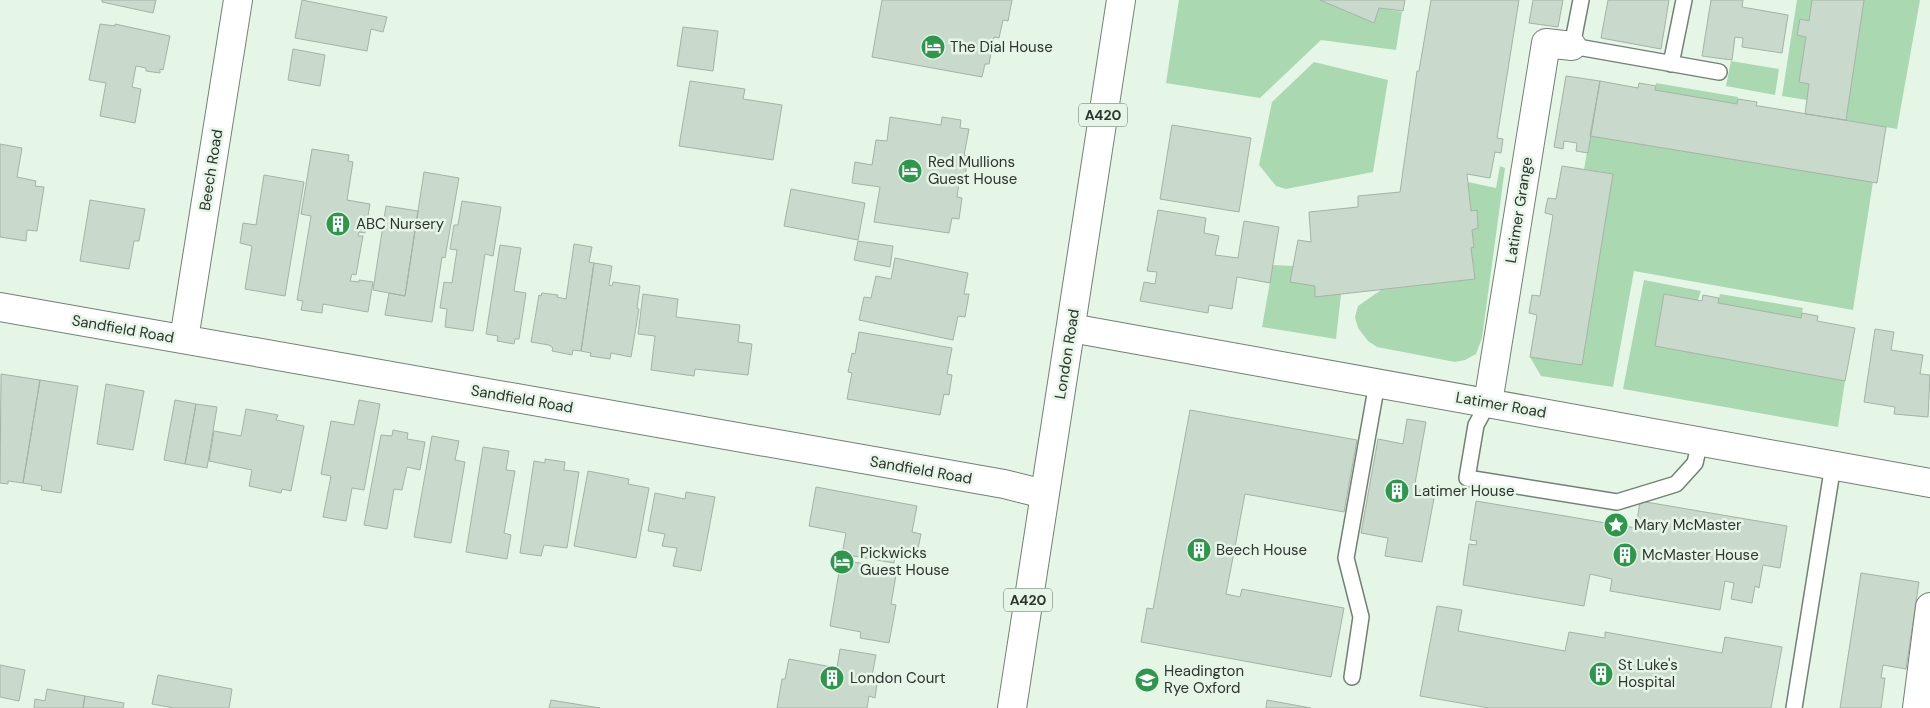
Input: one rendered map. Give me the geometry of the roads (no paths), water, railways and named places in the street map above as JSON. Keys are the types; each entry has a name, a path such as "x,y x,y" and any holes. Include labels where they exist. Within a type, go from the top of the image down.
{"street":[{"name":"Beech Road","path":"184,339 238,0"},
{"name":"London Road","path":"1012,708 1120,0"},
{"name":"Latimer Grange","path":"1488,403 1546,43 1572,46"},
{"name":"Sandfield Road","path":"0,307 1004,484 1044,494"},
{"name":"Latimer Road","path":"1071,328 1930,482"},
{"path":"1916,708 1930,607"}],"lane":[{"path":"1581,0 1572,46 1718,72"},
{"path":"1671,64 1684,0"},
{"path":"1352,677 1362,617 1346,558 1377,383"},
{"path":"1488,403 1476,425 1467,478 1617,502 1676,484 1695,463 1700,441"},
{"path":"1794,708 1833,465"}],"place":[{"name":"The Dial House","path":"933,47"},
{"name":"Red Mullions Guest House","path":"910,171"},
{"name":"ABC Nursery","path":"338,224"},
{"name":"Latimer House","path":"1397,491"},
{"name":"Mary McMaster","path":"1616,525"},
{"name":"Beech House","path":"1199,550"},
{"name":"McMaster House","path":"1625,555"},
{"name":"Pickwicks Guest House","path":"842,562"},
{"name":"St Luke's Hospital","path":"1601,674"},
{"name":"London Court","path":"832,678"},
{"name":"Headington Rye Oxford","path":"1147,680"}]}
